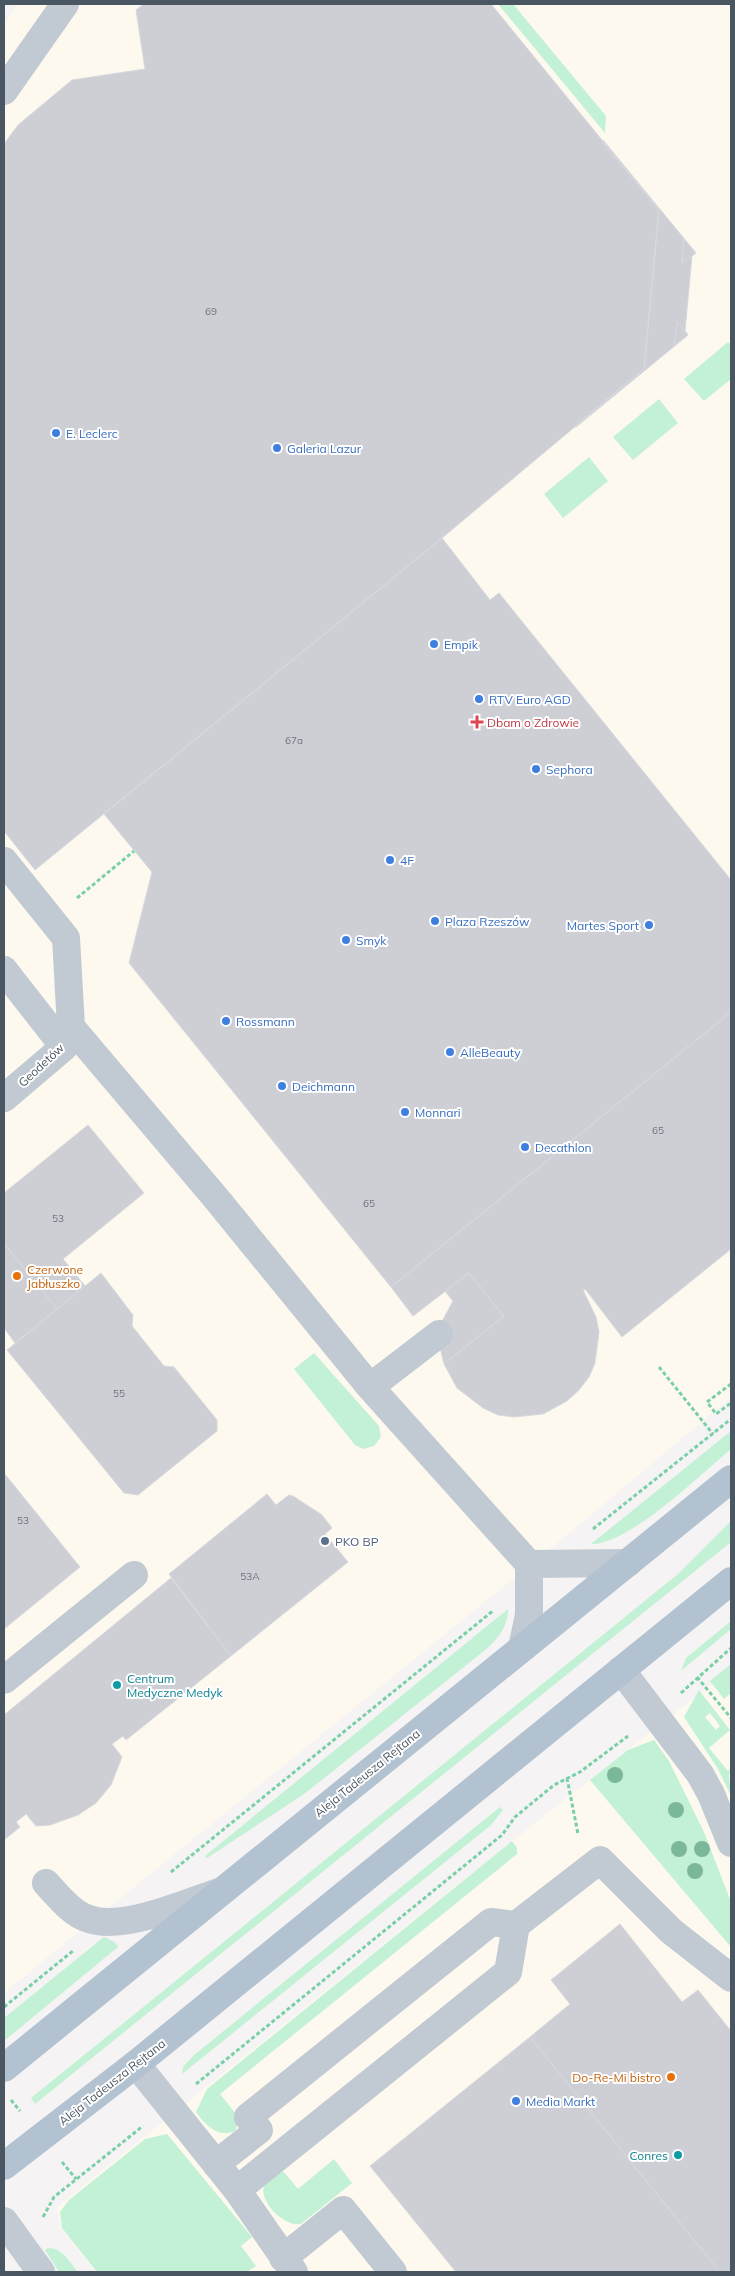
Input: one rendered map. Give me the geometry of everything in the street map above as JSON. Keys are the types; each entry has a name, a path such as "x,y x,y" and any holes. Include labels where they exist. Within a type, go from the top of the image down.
{"main road":[{"name":"Aleja Tadeusza Rejtana","path":"4,2068 731,1479"},
{"name":"Aleja Tadeusza Rejtana","path":"4,2166 136,2064 731,1581"}],"street":[{"path":"4,91 65,4"},
{"path":"4,861 66,938 68,1037"},
{"path":"4,970 215,1196 370,1387 529,1564 529,1615 522,1648"},
{"name":"Geodetów","path":"4,1098 68,1037"},
{"path":"370,1387 439,1334"},
{"path":"529,1564 628,1563"},
{"path":"4,1680 134,1575"},
{"path":"621,1670 700,1774 711,1794 731,1843"},
{"path":"237,2190 508,1972 516,1925 600,1860 671,1931 731,1978"},
{"path":"46,1883 68,1906 89,1920 129,1921 219,1892"},
{"path":"216,2164 259,2130 248,2117 468,1940 491,1922 516,1925"},
{"path":"136,2064 237,2190 288,2265 343,2210 393,2272"},
{"path":"4,2221 41,2272"}],"path":[{"path":"659,1367 713,1434"},
{"path":"731,1384 707,1402 716,1414 731,1403"},
{"path":"589,1532 731,1419"},
{"path":"164,1877 496,1608"},
{"path":"678,1697 697,1677 731,1648"},
{"path":"697,1677 731,1718"},
{"path":"195,2085 502,1835 515,1817 554,1785 580,1772 634,1731"},
{"path":"567,1778 585,1871"},
{"path":"4,2007 78,1947"},
{"path":"38,2225 54,2197 136,2130 149,2123"}],"shaded area":[{"path":"18,4 731,4 731,1397 572,1531 4,1993 4,25"},
{"path":"731,1669 731,2272 96,2272 61,2228 57,2207 512,1841"}],"green space":[{"path":"498,4 513,4 606,116 605,133"},
{"path":"728,342 731,345 731,379 704,401 684,379"},
{"path":"659,399 678,423 633,460 613,437"},
{"path":"589,457 608,481 563,518 544,494"},
{"path":"314,1353 379,1426 381,1437 374,1446 363,1449 355,1445 294,1369"},
{"path":"731,1431 731,1449 684,1490 625,1533 607,1541 591,1544"},
{"path":"731,1521 731,1542 35,2104 31,2098 678,1574"},
{"path":"508,1609 508,1616 501,1633 484,1651 304,1794 207,1858 205,1856"},
{"path":"731,1621 731,1629 681,1671 686,1658"},
{"path":"731,1664 731,1693 724,1699 710,1681"},
{"path":"699,1690 730,1730 709,1748 728,1771 731,1768 729,1775 731,1796 718,1769 684,1717","holes":["710,1713 720,1726 716,1730 705,1717"]},
{"path":"654,1740 669,1761 704,1832 731,1902 730,1946 590,1780 628,1750"},
{"path":"500,1807 503,1810 491,1825 182,2074 183,2067 194,2055"},
{"path":"512,1841 517,1848 517,1854 220,2094 240,2119 235,2131 229,2133 217,2132 203,2121 196,2112 207,2089"},
{"path":"104,1937 115,1942 118,1947 4,2041 4,2018"},
{"path":"167,2134 252,2237 241,2246 256,2266 247,2272 97,2272 62,2228 60,2212 69,2200 145,2139"},
{"path":"334,2159 352,2183 301,2224 287,2222 273,2211 264,2197 263,2190 268,2180 284,2172 298,2189"},
{"path":"48,2248 62,2253 78,2272 59,2272 45,2250"}],"building":[{"name":"Galeria Lazur","path":"144,4 491,4 659,210 644,369 442,538 35,870 4,831 4,144 18,125 72,80 145,69 136,10"},
{"path":"603,140 696,253 692,256 685,331 688,335 576,427 574,426 644,369 659,210 602,142"},
{"path":"684,239 696,253 682,263"},
{"path":"677,321 688,335 674,346"},
{"name":"Plaza Rzeszów","path":"442,538 490,600 499,593 731,880 731,1012 391,1287 129,963 152,872 104,814"},
{"path":"731,1012 731,1249 622,1337 585,1289 583,1290 596,1317 599,1332 595,1363 589,1377 579,1390 567,1401 543,1414 514,1417 498,1415 483,1408 457,1388 444,1364 504,1316 469,1273 413,1316 391,1287"},
{"path":"88,1125 144,1193 63,1259 85,1286 57,1309 4,1243 4,1193"},
{"name":"Czerwone Jabłuszko","path":"4,1243 57,1309 15,1343 4,1328"},
{"path":"101,1273 133,1315 132,1326 164,1366 174,1367 217,1420 217,1431 138,1495 124,1493 7,1350"},
{"path":"469,1273 504,1316 444,1364 439,1343 440,1325 453,1301 445,1291"},
{"path":"4,1473 80,1567 4,1629"},
{"path":"267,1494 276,1505 289,1495 293,1496 322,1515 332,1528 325,1534 348,1562 231,1656 169,1574"},
{"name":"Centrum Medyczne Medyk","path":"171,1578 231,1656 126,1740 123,1736 112,1744 122,1757 111,1785 96,1803 78,1815 50,1825 36,1826 26,1814 16,1822 20,1827 4,1840 4,1715"},
{"name":"Conres","path":"620,1924 682,2002 698,1990 731,2031 731,2272 720,2272 530,2037 570,2004 551,1980"},
{"name":"Media Markt","path":"530,2037 720,2272 456,2272 370,2166"}],"place":[{"name":"E. Leclerc","path":"56,433"},
{"name":"Galeria Lazur","path":"277,448"},
{"name":"Empik","path":"434,644"},
{"name":"RTV Euro AGD","path":"479,699"},
{"name":"Dbam o Zdrowie","path":"477,722"},
{"name":"Sephora","path":"536,769"},
{"name":"4F","path":"390,860"},
{"name":"Plaza Rzeszów","path":"435,921"},
{"name":"Martes Sport","path":"649,925"},
{"name":"Smyk","path":"346,940"},
{"name":"Rossmann","path":"226,1021"},
{"name":"AlleBeauty","path":"450,1052"},
{"name":"Deichmann","path":"282,1086"},
{"name":"Monnari","path":"405,1112"},
{"name":"Decathlon","path":"525,1147"},
{"name":"Czerwone Jabłuszko","path":"17,1276"},
{"name":"PKO BP","path":"325,1541"},
{"name":"Centrum Medyczne Medyk","path":"117,1685"},
{"name":"Do-Re-Mi bistro","path":"671,2077"},
{"name":"Media Markt","path":"516,2101"},
{"name":"Conres","path":"678,2155"}]}
